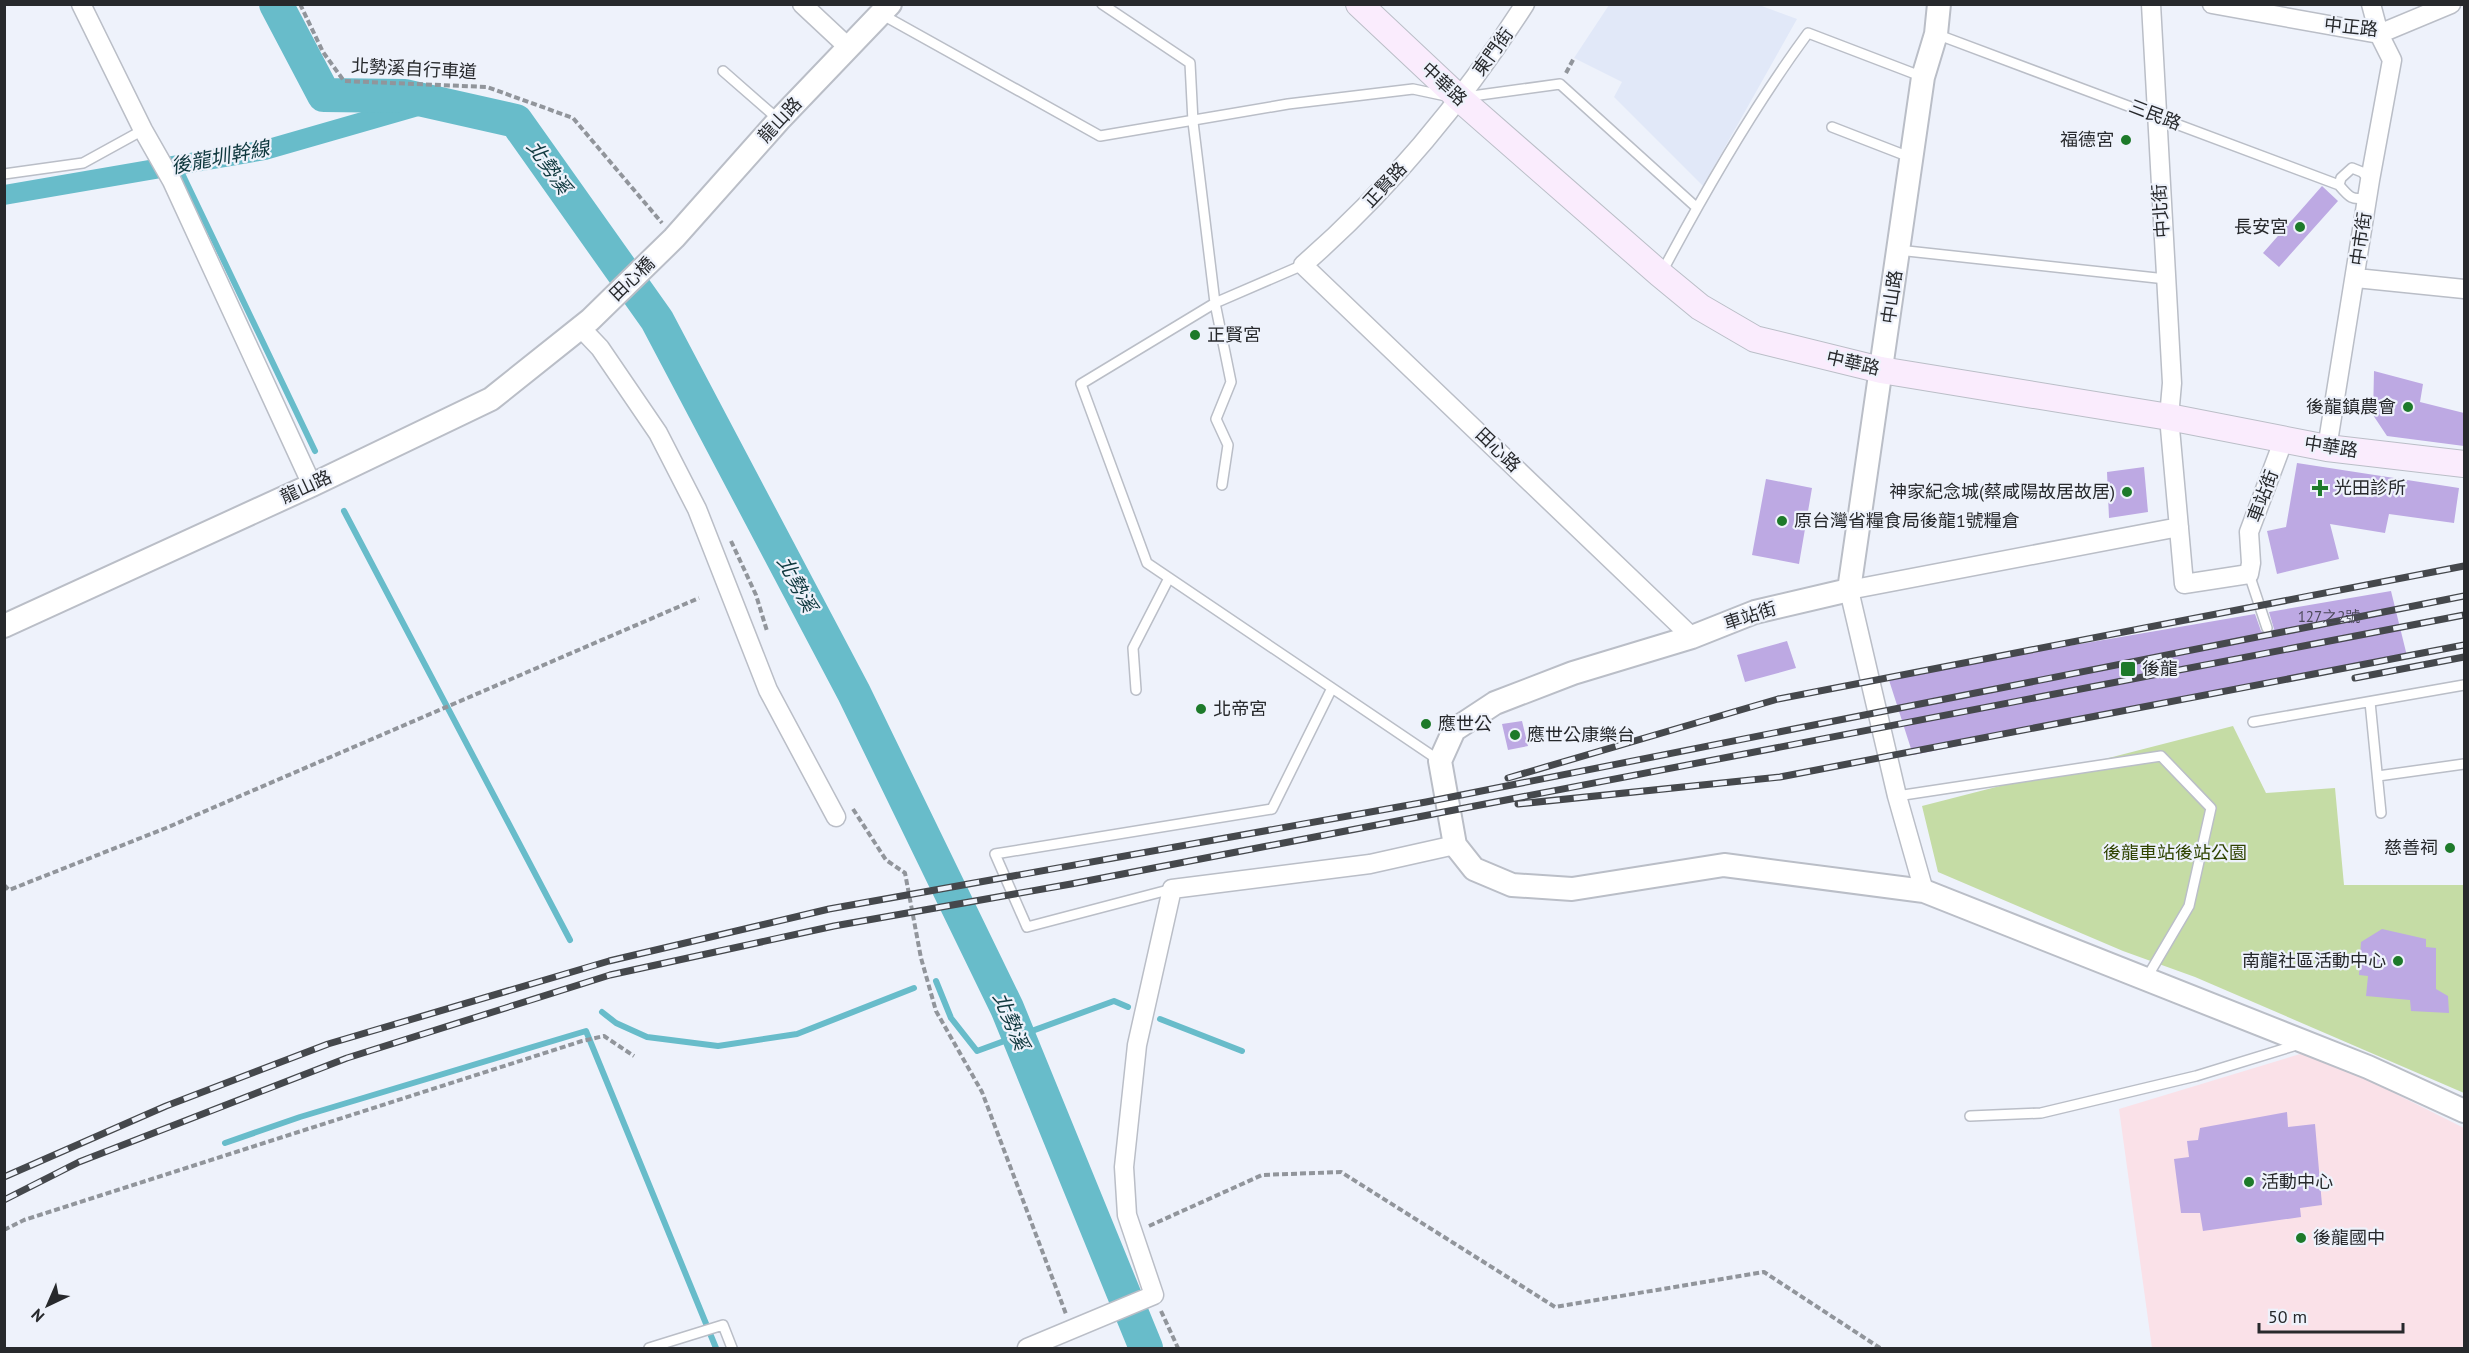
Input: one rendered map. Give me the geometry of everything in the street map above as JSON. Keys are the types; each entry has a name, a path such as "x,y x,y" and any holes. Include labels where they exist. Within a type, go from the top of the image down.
{"main road":[{"name":"中華路","path":"1359,4 1459,98 1660,274 1700,307 1755,339 1881,370 2169,417 2327,448 2464,464"}],"street":[{"path":"81,4 143,130 172,181 312,485"},
{"path":"802,4 848,47"},
{"name":"東門街","path":"1459,98 1525,4"},
{"name":"中山路","path":"1849,590 1923,77 1936,34 1939,4"},
{"name":"中北街","path":"2151,4 2155,114 2172,383 2169,417"},
{"name":"中正路","path":"2212,4 2379,34 2451,4"},
{"name":"中市街","path":"2327,448 2392,60 2379,34 2371,4"},
{"name":"龍山路","path":"668,230 886,9"},
{"name":"正賢路","path":"1303,265 1339,234 1421,146 1459,98"},
{"name":"田心橋","path":"585,323 668,230"},
{"name":"田心路","path":"1303,265 1692,637"},
{"path":"2356,278 2464,289"},
{"path":"585,323 658,433 678,471 697,509 768,690 836,816"},
{"name":"龍山路","path":"4,626 312,485 491,399 585,323"},
{"path":"2169,417 2184,584 2248,574"},
{"name":"車站街","path":"2248,574 2251,563 2249,532 2284,439"},
{"name":"車站街","path":"1440,761 1454,730 1495,703 1573,673 1692,637 1755,612 1849,590 2179,527"},
{"path":"1849,590 1897,796 1924,891"},
{"path":"1440,761 1455,845 1474,869 1512,885 1572,889 1724,865 1924,891 2305,1042 2464,1111"},
{"path":"1027,1348 1154,1295 1127,1215 1124,1167 1137,1045 1172,889 1370,864 1455,845"}],"lane":[{"path":"1102,4 1191,63 1193,122 1215,303 1231,382 1216,419 1228,445 1222,486"},
{"path":"886,9 1100,136 1193,122 1288,104 1413,89 1459,98 1560,84 1696,207"},
{"path":"1660,274 1696,207 1778,75 1808,33 1923,77"},
{"name":"三民路","path":"1936,34 2155,114 2339,185 2349,198 2356,200 2369,188"},
{"path":"723,71 779,120"},
{"path":"1832,127 1912,158"},
{"path":"4,174 83,163 143,130"},
{"path":"2339,185 2341,178 2352,168 2362,172 2369,188"},
{"path":"1898,250 2166,279"},
{"path":"1303,265 1215,303 1081,384 1146,563 1440,761"},
{"path":"2248,574 2267,628"},
{"path":"1136,690 1133,648 1169,578"},
{"path":"2253,722 2464,685"},
{"path":"1172,889 1028,927 995,854 1272,809 1332,688"},
{"path":"2370,702 2381,813"},
{"path":"1897,796 2161,756 2211,808 2189,906 2146,979"},
{"path":"2378,776 2464,764"},
{"path":"1970,1116 2041,1113 2196,1076 2305,1042"},
{"path":"649,1348 723,1325 732,1348"}],"path":[{"name":"北勢溪自行車道","path":"300,4 323,52 344,81 487,87 573,118 668,230"},
{"path":"726,530 756,595 769,640"},
{"path":"4,885 9,890 155,832 699,598"},
{"path":"848,800 886,860 905,873 921,958 936,1011 982,1092 1071,1330"},
{"path":"4,1230 35,1216 582,1041 604,1036 634,1056"},
{"path":"1133,1233 1262,1175 1341,1172 1555,1307 1764,1272 1880,1348"},
{"path":"1154,1295 1178,1348"}],"shaded area":[{"path":"1609,5 1759,5 1797,19 1703,186 1614,97 1622,82 1574,58"},
{"name":"後龍國中","path":"2310,1051 2464,1128 2464,1348 2152,1348 2119,1109"}],"green space":[{"name":"後龍車站後站公園","path":"2233,726 2266,793 2335,788 2344,885 2464,885 2464,1093 2195,977 2123,951 1938,872 1922,806"}],"building":[{"name":"長安宮","path":"2322,186 2338,201 2279,267 2263,253"},
{"name":"後龍鎮農會","path":"2374,371 2423,384 2420,402 2464,413 2464,446 2387,436 2373,415"},
{"path":"2297,463 2459,488 2454,523 2389,514 2385,533 2330,524 2339,559 2277,574 2267,531 2286,527"},
{"name":"神家紀念城(蔡咸陽故居故居)","path":"2144,467 2148,512 2109,518 2107,472"},
{"name":"原台灣省糧食局後龍1號糧倉","path":"1766,479 1812,488 1799,564 1752,555"},
{"path":"2391,591 2407,656 1913,755 1888,677 2255,614 2261,631 2269,635 2274,629 2269,612"},
{"path":"1787,641 1796,668 1745,682 1737,655"},
{"name":"應世公康樂台","path":"1522,721 1528,746 1508,750 1502,724"},
{"name":"南龍社區活動中心","path":"2382,929 2426,939 2426,947 2436,948 2436,989 2448,996 2449,1013 2411,1011 2410,1000 2366,996 2368,976 2359,975 2361,942"},
{"name":"活動中心","path":"2287,1112 2288,1127 2315,1124 2322,1205 2300,1208 2301,1217 2203,1231 2200,1213 2181,1213 2174,1159 2189,1157 2187,1141 2198,1140 2200,1128"}],"waterway":[{"name":"北勢溪","path":"276,4 324,95 405,96 516,121 657,320 854,693 1007,1008 1146,1348"},
{"name":"後龍圳幹線","path":"4,195 265,150 432,102"},
{"path":"178,165 315,451"},
{"path":"344,511 570,940"},
{"path":"936,981 951,1018 977,1051 1114,1001 1128,1007"},
{"path":"602,1012 616,1023 647,1037 718,1046 797,1034 914,988"},
{"path":"1160,1019 1242,1051"},
{"path":"225,1143 300,1117 586,1031 716,1348"}],"railway":[{"path":"1508,778 1778,699 2464,566"},
{"path":"4,1177 166,1106 328,1044 609,961 829,909 1426,802 2464,596"},
{"path":"4,1200 79,1162 347,1058 610,975 834,926 1071,884 2464,615"},
{"path":"1518,804 1780,777 2464,645"},
{"path":"2355,678 2464,657"}],"place":[{"name":"福德宮","path":"2126,140"},
{"name":"長安宮","path":"2300,227"},
{"name":"正賢宮","path":"1195,335"},
{"name":"後龍鎮農會","path":"2408,407"},
{"name":"光田診所","path":"2320,488"},
{"name":"神家紀念城(蔡咸陽故居故居)","path":"2127,492"},
{"name":"原台灣省糧食局後龍1號糧倉","path":"1782,521"},
{"name":"後龍","path":"2128,669"},
{"name":"北帝宮","path":"1201,709"},
{"name":"應世公","path":"1426,724"},
{"name":"應世公康樂台","path":"1515,735"},
{"name":"慈善祠","path":"2450,848"},
{"name":"南龍社區活動中心","path":"2398,961"},
{"name":"活動中心","path":"2249,1182"},
{"name":"後龍國中","path":"2301,1238"}]}
